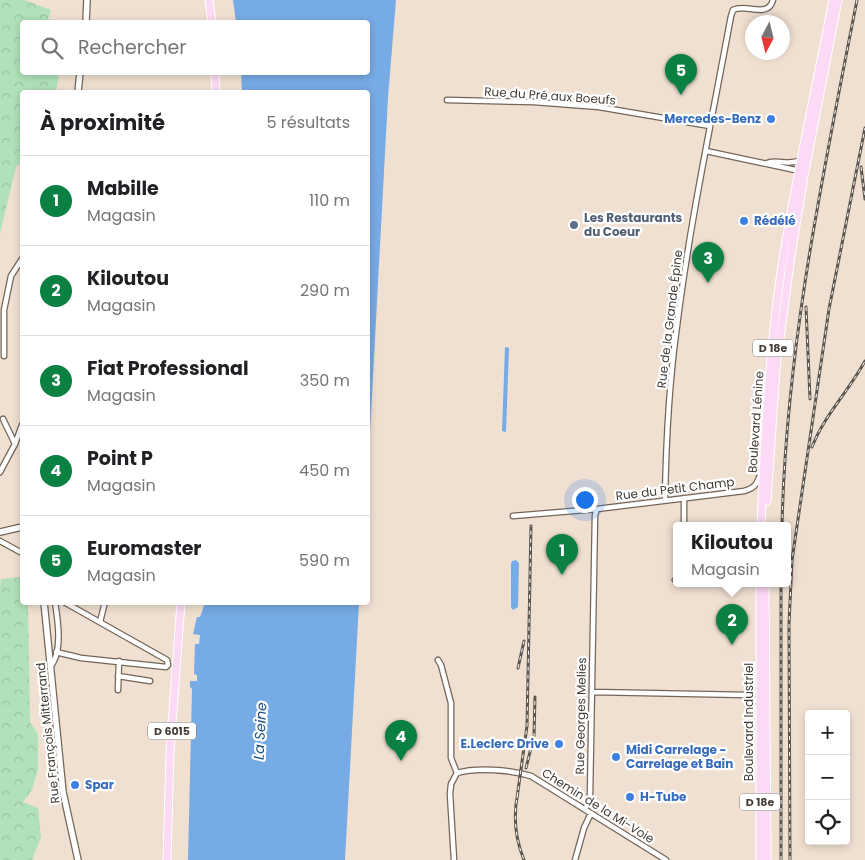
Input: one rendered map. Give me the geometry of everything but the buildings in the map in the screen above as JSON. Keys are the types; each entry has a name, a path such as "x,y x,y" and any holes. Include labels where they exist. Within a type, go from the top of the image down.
{"main road":[{"path":"209,0 212,20"},
{"name":"Boulevard Lénine","path":"761,522 763,463 769,389 782,267 833,0"},
{"name":"Boulevard Lénine","path":"766,522 776,370 800,167 838,0"},
{"path":"215,75 216,90"},
{"name":"D 18e","path":"760,587 763,617"},
{"name":"D 18e","path":"763,617 765,587"},
{"name":"D 6015","path":"167,860 170,752 181,605"},
{"name":"Boulevard Industriel","path":"760,860 760,703 763,617"},
{"name":"Boulevard Industriel","path":"763,617 767,860"}],"street":[{"path":"86,20 87,0"},
{"name":"Rue de la Grande Épine","path":"666,500 668,416 675,341 710,126 732,12 736,8 742,7 766,10 771,6 773,0"},
{"path":"78,90 80,75"},
{"name":"Rue du Pré aux Boeufs","path":"447,100 599,107 710,126"},
{"path":"706,151 767,163 800,167"},
{"path":"767,163 772,161 800,167"},
{"path":"4,356 4,310 11,276 20,262"},
{"path":"3,419 15,444"},
{"path":"0,472 20,430"},
{"name":"Rue du Petit Champ","path":"513,516 597,509 750,489 756,485 763,463"},
{"path":"684,498 684,522"},
{"name":"Rue Georges Melies","path":"585,809 590,796 595,515 597,509"},
{"path":"0,532 20,527"},
{"path":"0,541 20,552"},
{"name":"Rue François Mitterrand","path":"44,605 63,792 78,860"},
{"path":"50,667 53,664 59,632 55,605"},
{"path":"56,652 82,658 166,667 168,665 167,660 69,605"},
{"path":"100,622 104,605"},
{"path":"438,660 451,703 451,758 457,773 451,784 450,794 454,860"},
{"path":"118,690 119,661"},
{"path":"118,676 150,681"},
{"path":"592,692 747,695 760,703"},
{"name":"Chemin de la Mi-Voie","path":"457,773 467,771 524,774 536,779 666,860"},
{"path":"575,860 584,828 591,813"}],"green space":[{"path":"0,0 24,0 51,10 48,19 54,20 20,20 20,75 59,75 56,90 20,90 20,164 16,167 0,233"},
{"path":"20,577 20,605 28,605 30,722 38,734 38,769 32,790 23,802 38,808 41,837 32,860 0,860 1,579"}],"water":[{"path":"233,0 396,0 388,97 370,433 370,90 242,90 241,75 370,75 370,20 236,20"},
{"path":"505,347 509,348 506,432 502,431"},
{"path":"516,560 519,563 518,607 513,610 511,607 511,564 512,561"},
{"name":"La Seine","path":"204,605 359,605 345,860 188,860 192,689 190,681 197,681 197,675 194,674 195,644 199,644 200,635 193,634 197,617 200,617"}],"railway":[{"path":"782,522 791,393 808,262 857,0"},
{"path":"791,581 792,560 829,309 865,128"},
{"path":"861,167 865,199"},
{"path":"806,307 810,399"},
{"path":"812,447 830,413 865,361"},
{"path":"517,798 527,726 531,526"},
{"path":"781,587 781,860"},
{"path":"790,860 789,624 791,587"},
{"path":"518,668 524,641"},
{"path":"526,768 534,736 535,697"},
{"path":"518,792 516,826 524,860"}],"place":[{"name":"Euromaster","path":"681,95"},
{"name":"Mercedes-Benz","path":"771,119"},
{"name":"Rédélé","path":"744,221"},
{"name":"Les Restaurants du Coeur","path":"574,225"},
{"name":"Fiat Professional","path":"708,283"},
{"name":"Mabille","path":"562,575"},
{"name":"Kiloutou","path":"732,645"},
{"name":"E.Leclerc Drive","path":"559,744"},
{"name":"Midi Carrelage - Carrelage et Bain","path":"616,757"},
{"name":"Point P","path":"401,761"},
{"name":"Spar","path":"75,785"},
{"name":"H-Tube","path":"630,797"}]}
